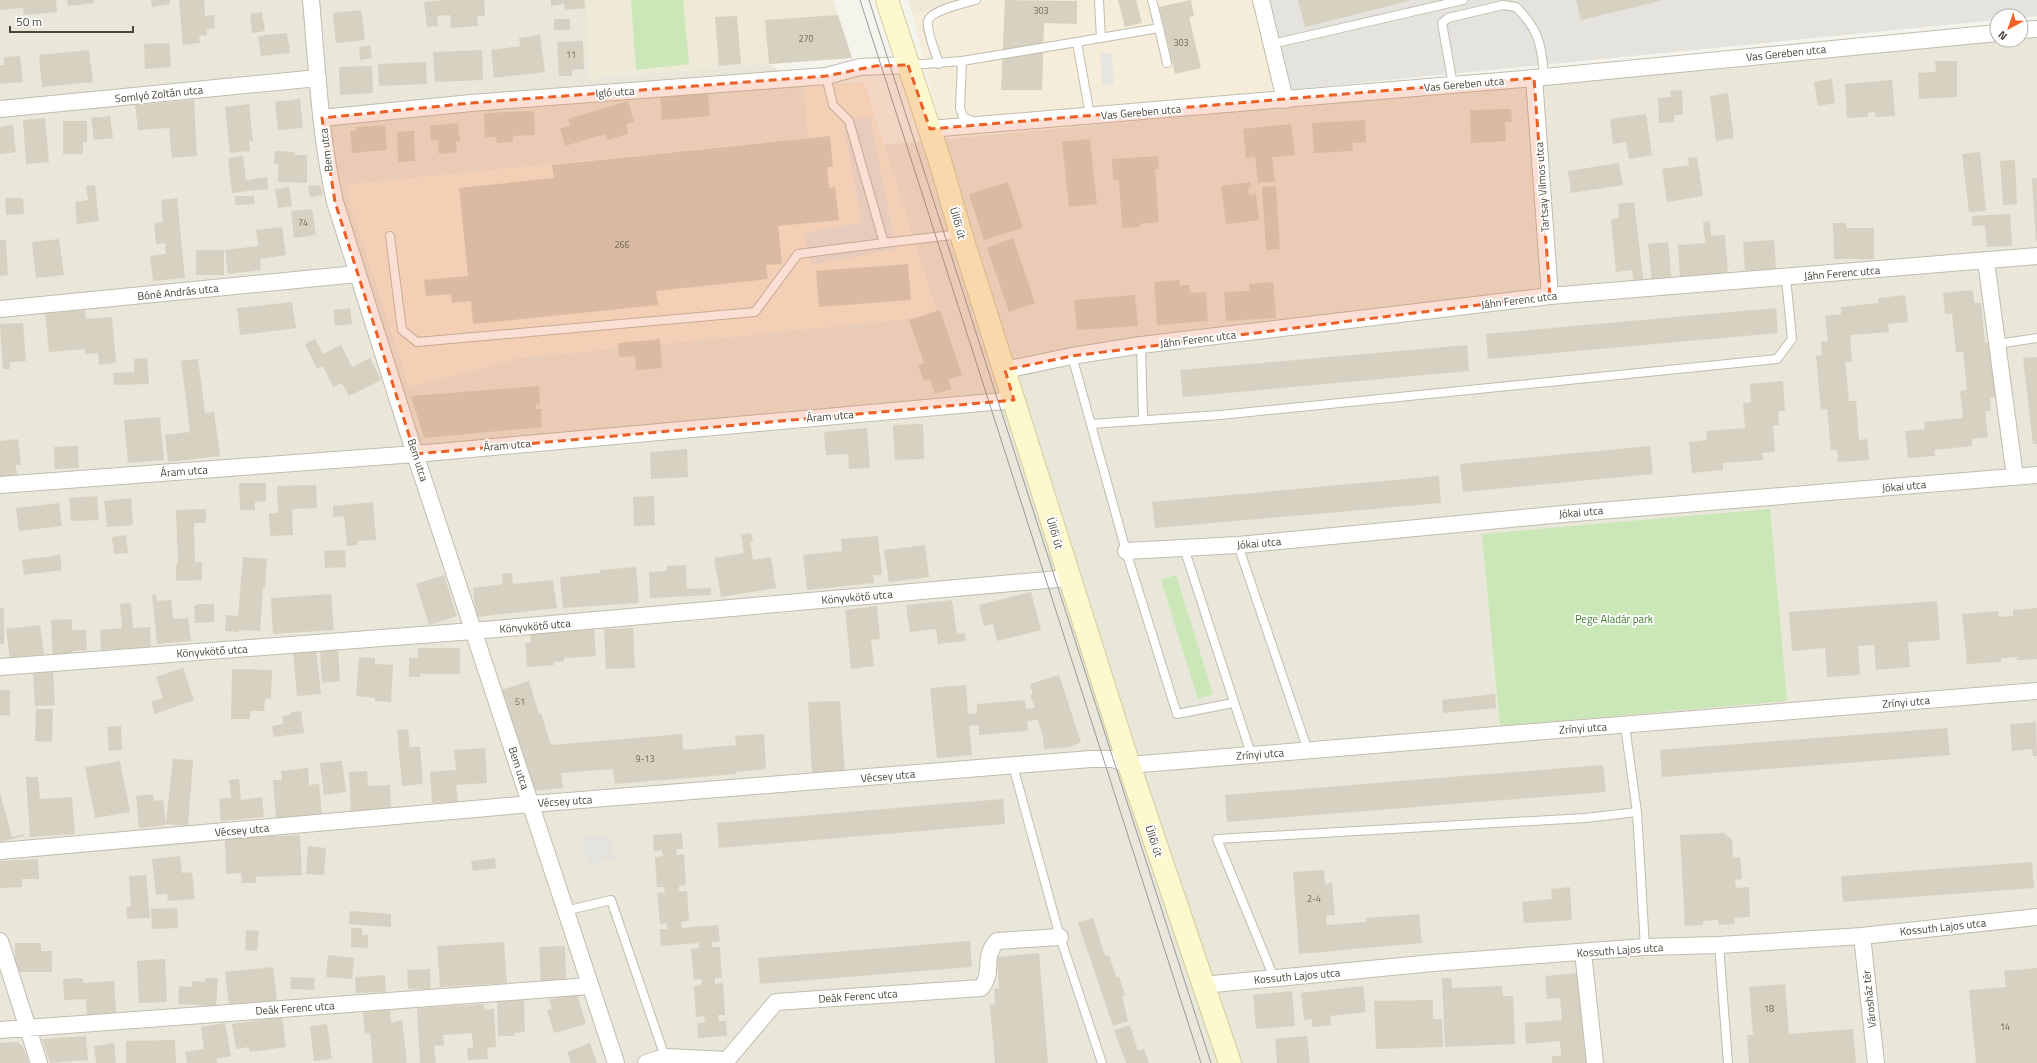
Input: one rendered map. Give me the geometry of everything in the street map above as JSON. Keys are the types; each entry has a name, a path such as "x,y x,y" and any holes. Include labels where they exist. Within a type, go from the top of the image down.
{"main road":[{"name":"Üllői út","path":"887,0 930,129 961,234 1005,370 1068,578 1129,765 1230,1063"}],"street":[{"name":"Bem utca","path":"311,0 322,118 330,180 357,274 616,1063"},
{"path":"1261,0 1286,100"},
{"name":"Vas Gereben utca","path":"930,129 1453,85 1989,34"},
{"name":"Igló utca","path":"322,118 471,103 826,76 860,67 908,65"},
{"name":"Tartsay Vilmos utca","path":"1539,77 1550,296"},
{"name":"Somlyó Zoltán utca","path":"0,109 318,78"},
{"name":"Jáhn Ferenc utca","path":"1005,370 1072,356 1141,346 1550,296 1786,278 2037,256"},
{"path":"1986,260 2015,476"},
{"name":"Bóné András utca","path":"0,309 357,274"},
{"name":"Áram utca","path":"0,485 416,454 1014,400"},
{"name":"Jókai utca","path":"1126,552 1238,545 1563,514 2037,475"},
{"name":"Könyvkötő utca","path":"0,667 474,631 1068,578"},
{"name":"Zrínyi utca","path":"1129,765 1251,754 1308,752 2037,691"},
{"name":"Vécsey utca","path":"0,851 531,804 1103,758 1114,759 1129,765"},
{"name":"Kossuth Lajos utca","path":"1203,985 1645,947 1719,945 1862,936 2037,917"},
{"name":"Deák Ferenc utca","path":"646,1063 665,1057 727,1060 776,1002 981,988 986,982 989,974 988,957 990,949 997,941 1060,936"},
{"name":"Városház tér","path":"1862,936 1876,1063"},
{"path":"0,941 39,1063"},
{"path":"1583,952 1594,1063"},
{"name":"Deák Ferenc utca","path":"0,1030 590,986"}],"lane":[{"path":"939,64 928,27 929,19 934,13 976,0"},
{"path":"1099,0 1101,38"},
{"path":"1152,0 1167,63"},
{"path":"1272,44 1463,0"},
{"path":"1453,85 1442,23 1448,18 1503,5 1516,7 1531,23 1542,48 1539,77"},
{"path":"908,65 939,64 962,61 1159,28"},
{"path":"1077,42 1090,116"},
{"path":"962,61 959,104 961,113 969,120 989,125"},
{"path":"826,76 833,105 849,121 884,243"},
{"path":"390,236 402,330 417,342 755,312 798,254 961,234"},
{"path":"1091,424 1228,414 1777,359 1792,339 1786,278"},
{"path":"1998,344 2037,338"},
{"path":"1141,346 1143,420"},
{"path":"1072,356 1126,552 1177,714 1233,703"},
{"path":"1238,545 1308,752"},
{"path":"1184,548 1233,703 1251,754"},
{"path":"1625,726 1638,812 1645,947"},
{"path":"1013,766 1060,936 1102,1063"},
{"path":"1274,978 1217,839 1577,818 1638,812"},
{"path":"565,911 611,900 665,1057"},
{"path":"1719,945 1728,1063"}],"highlighted area":[{"path":"908,65 930,129 1534,78 1550,296 1072,356 1005,370 1014,400 415,454 335,202 322,118 471,103 826,76 875,66"}],"shaded area":[{"path":"0,0 586,0 589,78 769,64 803,86 809,138 345,185 409,387 518,358 938,316 884,145 1989,41 1989,48 2029,48 2029,38 2037,37 2037,1063 0,1063"},
{"path":"586,0 833,0 852,58 588,78"},
{"path":"908,0 959,0 913,15"},
{"path":"959,0 1265,0 1287,90 938,120 913,15"},
{"path":"1265,0 2037,0 2037,16 2029,17 2029,8 1989,8 1989,21 1287,90"},
{"path":"1100,53 1112,53 1114,84 1102,85"},
{"path":"864,82 938,316 518,358 409,387 344,185 809,138 803,86"},
{"path":"870,117 896,249 811,265 804,233 862,222 843,122"},
{"path":"609,834 616,859 587,866 582,836"}],"green space":[{"path":"631,0 683,0 689,64 636,70"},
{"name":"Pege Aladár park","path":"1770,509 1787,701 1500,726 1482,534"},
{"path":"1176,575 1213,694 1198,699 1161,580"}],"building":[{"path":"0,0 56,0 57,12 24,15 23,8 0,10"},
{"path":"67,0 94,0 94,3 68,6"},
{"path":"151,0 170,0 170,4 152,7"},
{"path":"179,0 204,0 205,16 214,15 215,28 207,29 207,35 199,36 200,43 183,45"},
{"path":"445,0 484,0 485,16 477,16 478,26 451,28 450,15 437,16 438,26 427,27 424,2"},
{"path":"551,0 584,0 585,8 565,10 564,4 551,6"},
{"path":"1005,0 1077,1 1077,24 1044,23 1042,90 1001,90"},
{"path":"1118,0 1136,0 1142,23 1125,27"},
{"path":"1191,0 1194,16 1189,17 1201,68 1175,74 1159,7"},
{"path":"1298,0 1409,0 1409,1 1305,27"},
{"path":"1576,0 1660,0 1660,1 1581,20"},
{"path":"361,10 365,40 336,43 333,13"},
{"path":"262,12 265,31 252,33 250,14"},
{"path":"838,15 852,58 769,64 765,20"},
{"path":"737,16 741,64 719,66 715,17"},
{"path":"554,19 570,19 570,30 554,30"},
{"path":"287,33 290,53 261,56 258,36"},
{"path":"540,35 545,72 494,78 491,50 520,46 519,38"},
{"path":"583,41 584,69 572,70 572,76 559,76 557,42"},
{"path":"169,43 171,67 145,69 144,44"},
{"path":"370,45 372,58 360,60 359,47"},
{"path":"89,50 93,82 42,87 39,55"},
{"path":"482,50 483,80 435,82 433,52"},
{"path":"20,56 23,82 0,84 0,65 4,65 4,57"},
{"path":"1935,61 1957,61 1957,97 1919,99 1918,73 1936,72"},
{"path":"426,62 427,84 379,86 378,64"},
{"path":"372,66 373,93 340,95 339,67"},
{"path":"1832,79 1835,103 1818,106 1814,82"},
{"path":"1892,80 1895,116 1875,117 1875,112 1868,113 1868,117 1847,118 1845,84"},
{"path":"1682,90 1683,115 1674,115 1674,122 1659,123 1658,98 1671,97 1670,91"},
{"path":"708,92 710,116 662,120 660,95"},
{"path":"1728,93 1734,138 1716,141 1710,96"},
{"path":"300,99 303,128 278,130 275,102"},
{"path":"194,100 197,156 172,158 169,128 138,130 135,105"},
{"path":"628,101 634,122 626,124 628,134 607,140 605,134 565,146 560,128 570,126 568,119"},
{"path":"249,104 253,141 249,141 250,151 230,153 225,107"},
{"path":"1511,109 1512,122 1505,122 1506,141 1471,143 1470,110"},
{"path":"534,111 535,135 513,136 513,142 497,143 496,137 485,137 484,113"},
{"path":"1646,114 1652,155 1629,159 1626,142 1613,144 1610,119"},
{"path":"110,116 113,138 94,140 91,118"},
{"path":"45,118 49,162 26,164 23,120"},
{"path":"1365,120 1366,142 1352,143 1353,151 1314,153 1312,123"},
{"path":"63,121 87,121 87,142 83,142 83,154 63,154"},
{"path":"458,123 460,141 456,141 457,152 439,154 438,140 431,141 430,126"},
{"path":"1291,124 1295,155 1272,157 1275,181 1258,183 1255,157 1246,158 1243,129"},
{"path":"13,125 16,152 0,154 0,127"},
{"path":"385,125 387,150 352,153 350,131 356,131 356,127"},
{"path":"414,131 415,161 398,162 397,132"},
{"path":"830,136 833,167 827,167 829,188 835,187 839,220 778,226 782,264 766,265 768,279 656,291 658,305 473,324 471,301 452,303 451,294 426,296 424,280 468,276 459,188 554,178 552,165"},
{"path":"1090,139 1097,204 1069,207 1062,142"},
{"path":"275,151 295,152 295,155 307,155 307,183 278,182 278,164 274,164"},
{"path":"1980,152 1986,211 1969,212 1962,154"},
{"path":"243,156 246,180 267,177 268,189 232,193 228,158"},
{"path":"1158,156 1159,169 1155,169 1159,222 1140,224 1140,227 1122,228 1119,180 1113,180 1112,159"},
{"path":"1697,157 1703,196 1667,202 1662,169 1689,165 1688,158"},
{"path":"2015,160 2017,204 2003,205 2000,161"},
{"path":"1619,163 1623,185 1571,193 1568,171"},
{"path":"2032,178 2037,178 2037,241 2036,241"},
{"path":"1008,182 1023,228 984,240 969,194"},
{"path":"1250,182 1251,187 1248,188 1249,195 1256,194 1259,220 1226,224 1221,186"},
{"path":"95,185 99,221 77,224 75,202 88,200 86,186"},
{"path":"320,185 323,195 310,197 308,186"},
{"path":"1276,186 1280,249 1266,250 1262,187"},
{"path":"289,187 292,206 278,208 275,189"},
{"path":"235,196 254,196 255,204 235,205"},
{"path":"5,198 23,198 24,214 6,215"},
{"path":"177,198 185,278 153,281 150,256 166,254 165,243 156,244 154,223 163,222 161,200"},
{"path":"1634,202 1644,284 1634,285 1632,270 1616,272 1611,219 1619,218 1618,204"},
{"path":"312,209 316,235 294,238 291,211"},
{"path":"2010,214 2012,246 1987,247 1985,225 1972,226 1972,216"},
{"path":"1710,221 1711,236 1725,235 1728,275 1680,279 1678,245 1705,243 1703,222"},
{"path":"1833,223 1846,223 1846,228 1874,228 1874,259 1834,259"},
{"path":"282,227 286,255 260,259 261,270 228,274 225,250 258,246 256,230"},
{"path":"1013,238 1035,303 1009,312 987,248"},
{"path":"59,239 64,275 36,278 32,242"},
{"path":"0,240 6,240 8,275 0,276"},
{"path":"1774,240 1776,269 1745,271 1743,242"},
{"path":"1668,242 1672,281 1652,283 1648,244"},
{"path":"196,250 224,250 224,275 196,275"},
{"path":"908,264 911,300 819,307 816,271"},
{"path":"1179,280 1180,285 1189,285 1190,293 1206,292 1208,321 1157,325 1154,282"},
{"path":"1273,282 1276,318 1226,321 1224,292 1249,291 1249,284"},
{"path":"1973,290 1974,303 1981,303 1985,343 1991,343 1996,397 1990,397 1991,411 1985,411 1988,437 1972,439 1972,446 1934,450 1935,456 1908,458 1905,431 1925,429 1924,422 1963,418 1960,391 1967,390 1963,352 1956,352 1952,314 1945,314 1943,293"},
{"path":"1135,295 1138,326 1077,330 1074,300"},
{"path":"1905,295 1908,322 1888,324 1889,332 1850,335 1852,362 1845,362 1849,401 1856,401 1859,440 1867,439 1869,460 1838,462 1837,450 1831,450 1827,409 1821,410 1816,356 1822,355 1821,342 1828,341 1825,316 1841,314 1841,307 1879,303 1878,298"},
{"path":"292,302 296,328 240,335 237,308"},
{"path":"350,308 352,324 335,326 333,310"},
{"path":"1776,308 1778,333 1488,359 1486,334"},
{"path":"85,310 86,319 112,317 116,363 99,365 98,353 85,354 85,349 49,352 45,313"},
{"path":"940,310 962,375 948,380 952,389 935,394 930,379 924,381 918,365 924,363 909,320"},
{"path":"23,323 26,361 10,362 10,369 3,369 0,324"},
{"path":"315,339 323,354 341,345 352,367 370,358 381,380 349,396 342,383 333,387 323,366 317,369 305,344"},
{"path":"660,339 662,368 636,370 635,356 619,357 618,343"},
{"path":"1467,345 1469,371 1183,397 1180,370"},
{"path":"2037,357 2037,444 2033,444 2023,358"},
{"path":"147,358 149,384 114,385 113,373 134,372 134,359"},
{"path":"198,359 205,413 214,412 220,456 168,462 165,435 190,432 181,361"},
{"path":"1783,381 1785,411 1778,411 1779,425 1773,425 1775,452 1762,453 1763,460 1723,463 1723,470 1692,473 1689,442 1707,440 1706,431 1745,428 1743,403 1751,402 1750,384"},
{"path":"539,386 540,404 536,405 536,409 541,409 542,427 424,438 411,396"},
{"path":"160,417 164,460 128,463 124,420"},
{"path":"923,424 924,459 895,460 893,425"},
{"path":"867,428 870,468 849,469 848,454 826,455 824,432"},
{"path":"18,439 21,465 16,465 17,475 0,477 0,441"},
{"path":"78,446 79,468 55,469 54,447"},
{"path":"1650,446 1653,474 1463,492 1460,464"},
{"path":"687,449 688,477 651,479 650,452"},
{"path":"1439,476 1441,503 1155,528 1152,502"},
{"path":"239,483 266,483 266,501 255,502 255,510 240,510"},
{"path":"316,485 317,508 292,509 293,535 270,536 269,513 278,513 277,486"},
{"path":"97,496 99,520 71,521 69,498"},
{"path":"654,496 655,525 634,526 633,497"},
{"path":"131,498 133,525 107,527 104,501"},
{"path":"373,502 376,540 358,541 358,545 347,546 344,516 333,517 333,506"},
{"path":"59,503 62,526 19,531 16,508"},
{"path":"206,509 206,523 194,523 195,562 202,562 202,580 176,581 176,564 178,564 176,510"},
{"path":"751,533 753,541 750,542 753,560 771,557 776,588 721,597 714,558 744,553 741,535"},
{"path":"126,535 128,553 114,554 112,537"},
{"path":"878,536 882,575 873,575 874,583 807,590 803,555 842,551 841,539"},
{"path":"925,545 929,577 889,582 884,550"},
{"path":"345,550 346,567 325,568 324,551"},
{"path":"60,555 62,570 24,575 22,560"},
{"path":"243,557 267,559 265,588 263,587 260,631 225,631 226,615 238,616"},
{"path":"686,565 687,589 711,588 711,595 650,598 649,572 667,571 667,566"},
{"path":"636,567 639,603 563,608 560,577 600,573 600,570"},
{"path":"512,573 513,584 553,580 557,608 476,617 473,588 503,584 502,574"},
{"path":"444,575 457,616 429,625 416,584"},
{"path":"1031,592 1041,630 997,641 993,624 984,626 979,605"},
{"path":"156,594 157,601 171,600 173,619 188,618 191,641 157,644 152,595"},
{"path":"331,594 334,630 273,634 271,598"},
{"path":"952,600 957,634 965,633 966,641 938,644 936,629 910,632 906,605"},
{"path":"1937,601 1940,640 1908,642 1910,667 1876,670 1874,645 1858,646 1860,675 1827,677 1825,648 1792,651 1789,612"},
{"path":"131,603 133,628 150,627 151,647 101,650 100,630 122,628 120,604"},
{"path":"199,604 214,604 214,622 195,623 194,606"},
{"path":"877,606 880,639 871,640 874,666 851,669 845,610"},
{"path":"0,608 4,608 4,644 0,644"},
{"path":"2037,608 2037,659 2017,660 2017,657 2001,658 2001,662 1967,664 1962,614 1998,611 1999,617 2013,616 2013,610"},
{"path":"72,619 72,630 86,630 87,650 73,651 73,660 53,661 51,620"},
{"path":"40,625 44,654 10,659 6,629"},
{"path":"594,628 596,656 564,658 564,661 554,662 554,665 527,667 525,643 531,643 530,632"},
{"path":"633,628 635,668 606,669 604,629"},
{"path":"418,648 460,648 460,674 420,674 420,677 409,677 409,658 418,658"},
{"path":"338,649 340,681 322,683 320,650"},
{"path":"316,650 321,694 297,696 293,652"},
{"path":"359,657 375,658 375,664 393,665 391,702 375,701 375,698 356,696"},
{"path":"183,668 194,700 155,714 151,702 163,698 156,677"},
{"path":"232,669 272,670 271,699 265,698 264,711 250,711 250,719 231,719"},
{"path":"53,672 55,705 35,706 33,673"},
{"path":"1059,675 1081,742 1070,747 1044,749 1043,737 1038,720 1027,721 1028,731 979,735 979,725 969,726 972,755 937,758 930,688 966,685 968,714 977,713 977,704 1025,700 1026,709 1035,708 1030,695 1033,694 1030,684"},
{"path":"529,681 539,714 541,713 551,745 682,734 683,750 736,745 735,736 764,734 766,769 736,772 736,774 615,784 613,769 561,773 563,788 534,791 502,690"},
{"path":"0,690 10,690 10,716 0,715"},
{"path":"1495,694 1496,708 1443,713 1442,700"},
{"path":"840,701 845,774 812,776 808,702"},
{"path":"36,709 53,709 52,742 35,741"},
{"path":"301,711 304,733 274,737 272,726 283,724 282,716 291,715 291,712"},
{"path":"2036,722 2037,756 2033,756 2032,749 2012,751 2010,724"},
{"path":"121,726 122,750 109,751 107,727"},
{"path":"1947,728 1950,755 1662,777 1660,750"},
{"path":"408,729 410,747 420,747 423,784 402,786 397,730"},
{"path":"485,748 487,783 456,785 458,802 432,803 430,772 456,770 454,750"},
{"path":"173,759 193,760 188,826 166,824"},
{"path":"120,761 130,812 95,818 85,767"},
{"path":"342,761 346,792 324,795 320,763"},
{"path":"1603,765 1606,792 1227,822 1225,795"},
{"path":"308,768 309,785 319,784 322,815 276,819 273,780 282,780 281,771"},
{"path":"367,771 368,786 390,785 391,810 351,811 349,772"},
{"path":"26,777 38,777 40,799 72,797 75,834 30,837"},
{"path":"239,779 241,800 262,797 264,817 221,821 219,799 231,798 229,780"},
{"path":"0,793 12,837 23,834 24,836 0,842"},
{"path":"153,794 154,801 163,800 166,825 139,828 136,796"},
{"path":"1003,799 1005,824 719,848 717,823"},
{"path":"682,833 683,849 676,849 677,855 684,854 686,885 679,886 679,891 687,891 689,921 681,922 682,928 718,925 720,942 712,942 712,947 720,947 722,978 715,978 715,984 723,983 725,1015 718,1015 719,1021 726,1021 727,1036 698,1038 697,1023 705,1022 704,1016 696,1017 694,986 702,985 701,979 694,980 691,949 699,948 699,943 661,946 660,929 667,929 667,923 660,924 657,893 665,892 664,887 657,887 655,857 663,856 662,850 654,851 653,835"},
{"path":"1724,833 1732,840 1733,858 1740,857 1742,879 1735,880 1736,888 1749,887 1750,917 1734,918 1735,924 1719,925 1718,920 1703,921 1703,925 1685,926 1680,835"},
{"path":"300,835 302,875 256,877 256,883 242,883 241,873 226,874 225,838"},
{"path":"308,846 326,848 324,875 306,874"},
{"path":"180,856 182,873 192,872 195,899 168,901 167,894 156,895 152,859"},
{"path":"495,858 496,868 473,871 471,861"},
{"path":"38,859 39,879 22,879 22,887 0,888 0,861"},
{"path":"2032,862 2034,888 1843,902 1841,876"},
{"path":"1324,870 1325,884 1332,883 1335,915 1326,916 1327,925 1366,922 1366,918 1419,914 1422,943 1299,954 1293,872"},
{"path":"146,875 150,918 127,919 126,907 131,907 129,876"},
{"path":"1570,887 1572,920 1524,923 1522,902 1552,899 1551,889"},
{"path":"177,908 178,928 152,929 151,909"},
{"path":"350,911 391,914 391,927 349,924"},
{"path":"1093,918 1105,956 1109,955 1116,977 1119,977 1125,995 1122,996 1128,1021 1113,1026 1078,923"},
{"path":"351,928 362,928 362,935 368,935 368,948 351,947"},
{"path":"246,930 259,931 257,951 245,950"},
{"path":"970,941 972,967 760,984 758,958"},
{"path":"504,942 507,983 440,987 437,946"},
{"path":"15,943 41,943 41,951 52,951 52,972 15,972"},
{"path":"565,946 566,980 556,980 556,986 541,987 539,947"},
{"path":"1039,953 1048,1063 995,1063 990,1005 995,1004 994,989 999,988 997,957"},
{"path":"328,955 354,958 352,979 326,977"},
{"path":"165,959 167,1002 139,1003 137,961"},
{"path":"273,967 277,1000 229,1005 225,972"},
{"path":"2037,968 2037,1063 1976,1063 1969,990 2006,987 2004,971"},
{"path":"430,969 431,989 408,989 407,970"},
{"path":"1578,973 1586,1063 1552,1063 1552,1056 1561,1056 1560,1041 1526,1044 1525,1023 1562,1020 1560,998 1547,999 1545,976"},
{"path":"385,975 386,992 356,993 355,977"},
{"path":"291,977 315,978 314,990 290,989"},
{"path":"83,978 83,983 114,981 116,1015 87,1016 86,999 64,1000 63,979"},
{"path":"205,978 218,978 216,1006 178,1004 179,986 192,987 192,981 205,982"},
{"path":"1442,978 1451,978 1452,988 1502,986 1503,996 1513,996 1515,1044 1445,1047"},
{"path":"1785,984 1789,1034 1853,1029 1856,1063 1749,1063 1747,1035 1753,1035 1749,987"},
{"path":"1363,986 1366,1012 1330,1016 1331,1025 1312,1027 1312,1019 1304,1020 1301,993"},
{"path":"576,991 586,1024 554,1033 547,1010 552,1009 549,1000"},
{"path":"1292,991 1295,1026 1256,1029 1253,995"},
{"path":"524,1000 525,1032 514,1033 514,1036 498,1036 497,1001"},
{"path":"1433,1000 1433,1019 1442,1019 1443,1047 1376,1049 1374,1001"},
{"path":"484,1004 485,1010 494,1009 496,1047 487,1048 488,1059 468,1060 467,1048 473,1048 472,1033 443,1035 444,1045 434,1046 436,1063 420,1063 417,1008"},
{"path":"390,1009 391,1023 402,1020 407,1063 373,1063 370,1033 365,1034 363,1012"},
{"path":"282,1017 286,1047 250,1052 249,1047 236,1049 232,1024"},
{"path":"225,1023 231,1056 216,1059 217,1063 187,1063 185,1052 204,1049 201,1027"},
{"path":"327,1024 332,1059 314,1061 310,1026"},
{"path":"1130,1025 1138,1051 1144,1049 1149,1063 1126,1063 1114,1030"},
{"path":"86,1036 88,1060 50,1063 42,1039"},
{"path":"1307,1036 1310,1063 1277,1063 1275,1039"},
{"path":"175,1040 176,1063 126,1063 126,1041"},
{"path":"17,1042 23,1046 29,1063 0,1063 0,1043"},
{"path":"114,1043 116,1063 96,1063 94,1046"},
{"path":"590,1043 597,1063 571,1063 567,1052"}],"tram line":[{"path":"860,0 1201,1063"},
{"path":"869,0 1211,1063"}]}
